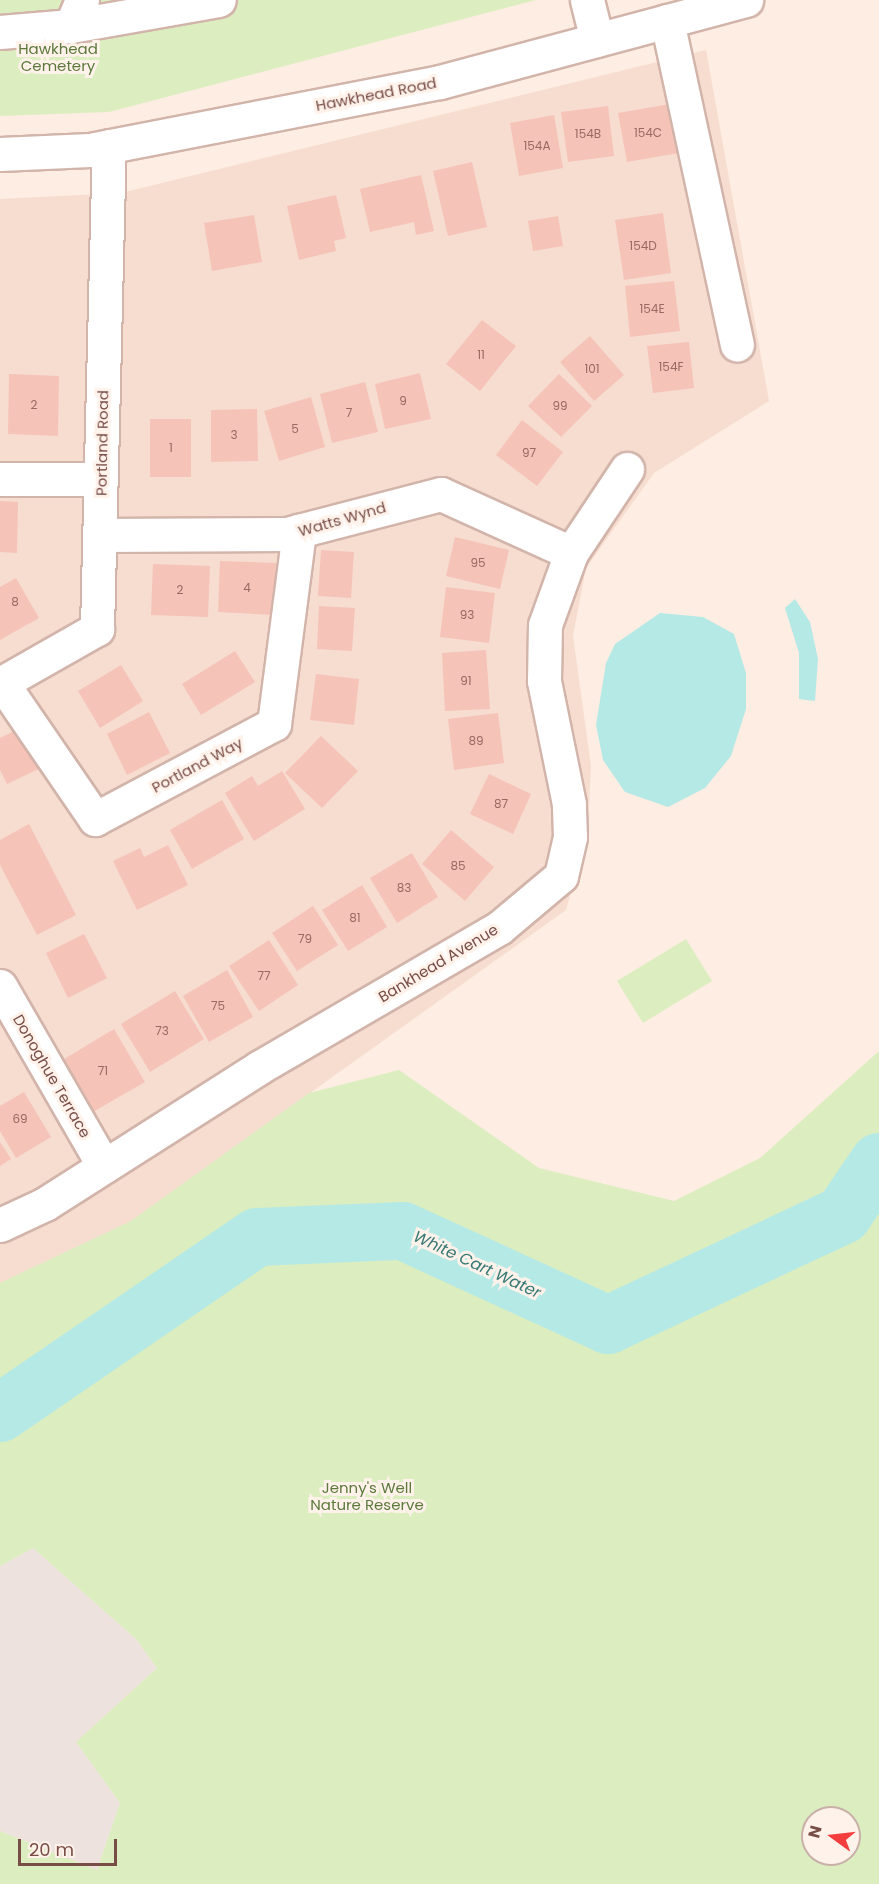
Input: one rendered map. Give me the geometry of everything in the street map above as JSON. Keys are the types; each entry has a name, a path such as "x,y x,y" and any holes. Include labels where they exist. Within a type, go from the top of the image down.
{"street":[{"path":"0,32 77,13 219,0"},
{"path":"587,0 597,40"},
{"name":"Hawkhead Road","path":"0,154 109,146 440,82 746,0"},
{"path":"667,21 737,345"},
{"name":"Portland Road","path":"1,683 97,629 109,146"},
{"name":"Bankhead Avenue","path":"0,1225 104,1166 260,1067 499,928 561,876 570,837 569,804 544,681 545,625 571,553 627,469"},
{"path":"0,479 101,479"},
{"name":"Watts Wynd","path":"99,535 299,531 441,494 571,553"},
{"name":"Portland Way","path":"1,683 95,819 274,724 299,531"},
{"name":"Donoghue Terrace","path":"0,986 104,1166"}],"shaded area":[{"path":"706,50 769,401 654,473 586,568 573,636 591,766 588,828 566,910 131,1221 0,1283 0,199 121,193"},
{"path":"33,1548 136,1639 157,1668 76,1742 120,1803 97,1870 0,1831 0,1566"}],"green space":[{"name":"Hawkhead Cemetery","path":"0,0 536,0 109,112 0,116"},
{"path":"686,939 712,981 643,1023 617,981"},
{"name":"Jenny's Well Nature Reserve","path":"879,1051 879,1884 0,1884 0,1831 97,1870 120,1803 76,1742 157,1668 136,1639 33,1548 0,1566 0,1283 131,1221 309,1093 399,1070 539,1168 674,1201 760,1158"}],"water":[{"path":"795,599 810,622 818,659 815,701 799,699 799,653 785,608"},
{"path":"660,613 703,617 734,634 746,673 746,709 731,756 705,788 668,807 625,792 603,760 596,725 606,663 615,644"}],"building":[{"path":"670,104 679,153 627,162 618,113"},
{"path":"608,106 614,156 568,162 561,112"},
{"path":"554,115 563,168 519,176 510,123"},
{"path":"472,162 487,227 448,236 433,171"},
{"path":"421,175 434,231 416,235 414,222 370,232 360,189"},
{"path":"336,195 346,238 334,241 336,251 299,260 287,206"},
{"path":"663,213 671,273 624,280 615,220"},
{"path":"254,215 262,262 212,271 204,223"},
{"path":"558,216 563,246 533,251 528,221"},
{"path":"674,281 680,331 630,337 625,286"},
{"path":"482,320 516,346 480,391 446,364"},
{"path":"590,336 624,375 594,401 560,362"},
{"path":"689,342 694,388 653,393 647,346"},
{"path":"420,373 431,419 385,429 375,384"},
{"path":"9,374 59,376 58,436 8,434"},
{"path":"559,374 592,406 561,437 528,406"},
{"path":"365,382 378,432 332,443 320,394"},
{"path":"311,397 325,447 279,461 264,411"},
{"path":"257,409 258,461 211,462 211,410"},
{"path":"150,419 191,419 191,477 150,477"},
{"path":"522,420 563,452 537,486 496,455"},
{"path":"0,501 18,502 17,553 0,552"},
{"path":"455,537 509,550 500,589 446,576"},
{"path":"321,550 354,552 351,598 318,596"},
{"path":"220,561 276,563 274,615 218,612"},
{"path":"153,564 210,566 208,617 151,615"},
{"path":"16,578 39,618 0,640 0,587"},
{"path":"446,587 495,593 489,643 440,637"},
{"path":"319,606 355,608 352,651 317,649"},
{"path":"486,650 490,709 445,711 442,653"},
{"path":"235,651 255,682 201,715 182,684"},
{"path":"121,665 143,701 100,728 78,691"},
{"path":"316,674 359,679 354,725 310,720"},
{"path":"149,712 170,753 127,775 107,734"},
{"path":"498,713 504,763 454,770 448,719"},
{"path":"30,723 49,764 7,784 0,770 0,738"},
{"path":"321,736 358,771 322,808 285,773"},
{"path":"282,771 305,809 254,841 225,793 252,776 258,786"},
{"path":"489,774 531,794 513,834 470,814"},
{"path":"222,800 244,839 192,869 170,830"},
{"path":"29,824 76,915 37,935 0,865 0,840"},
{"path":"451,830 494,867 465,901 422,864"},
{"path":"168,845 188,885 137,910 113,861 140,848 144,857"},
{"path":"412,853 438,897 397,923 370,878"},
{"path":"362,885 387,927 348,951 322,910"},
{"path":"313,906 338,945 297,971 272,933"},
{"path":"84,934 107,978 68,998 46,953"},
{"path":"269,940 298,985 259,1011 229,966"},
{"path":"227,970 253,1017 209,1042 183,996"},
{"path":"175,991 204,1039 150,1072 121,1024"},
{"path":"114,1029 145,1082 91,1113 61,1061"},
{"path":"24,1092 51,1137 16,1158 0,1131 0,1106"},
{"path":"0,1142 11,1159 0,1166"}],"waterway":[{"name":"White Cart Water","path":"0,1413 257,1237 403,1231 608,1325 843,1215 879,1162"}]}
